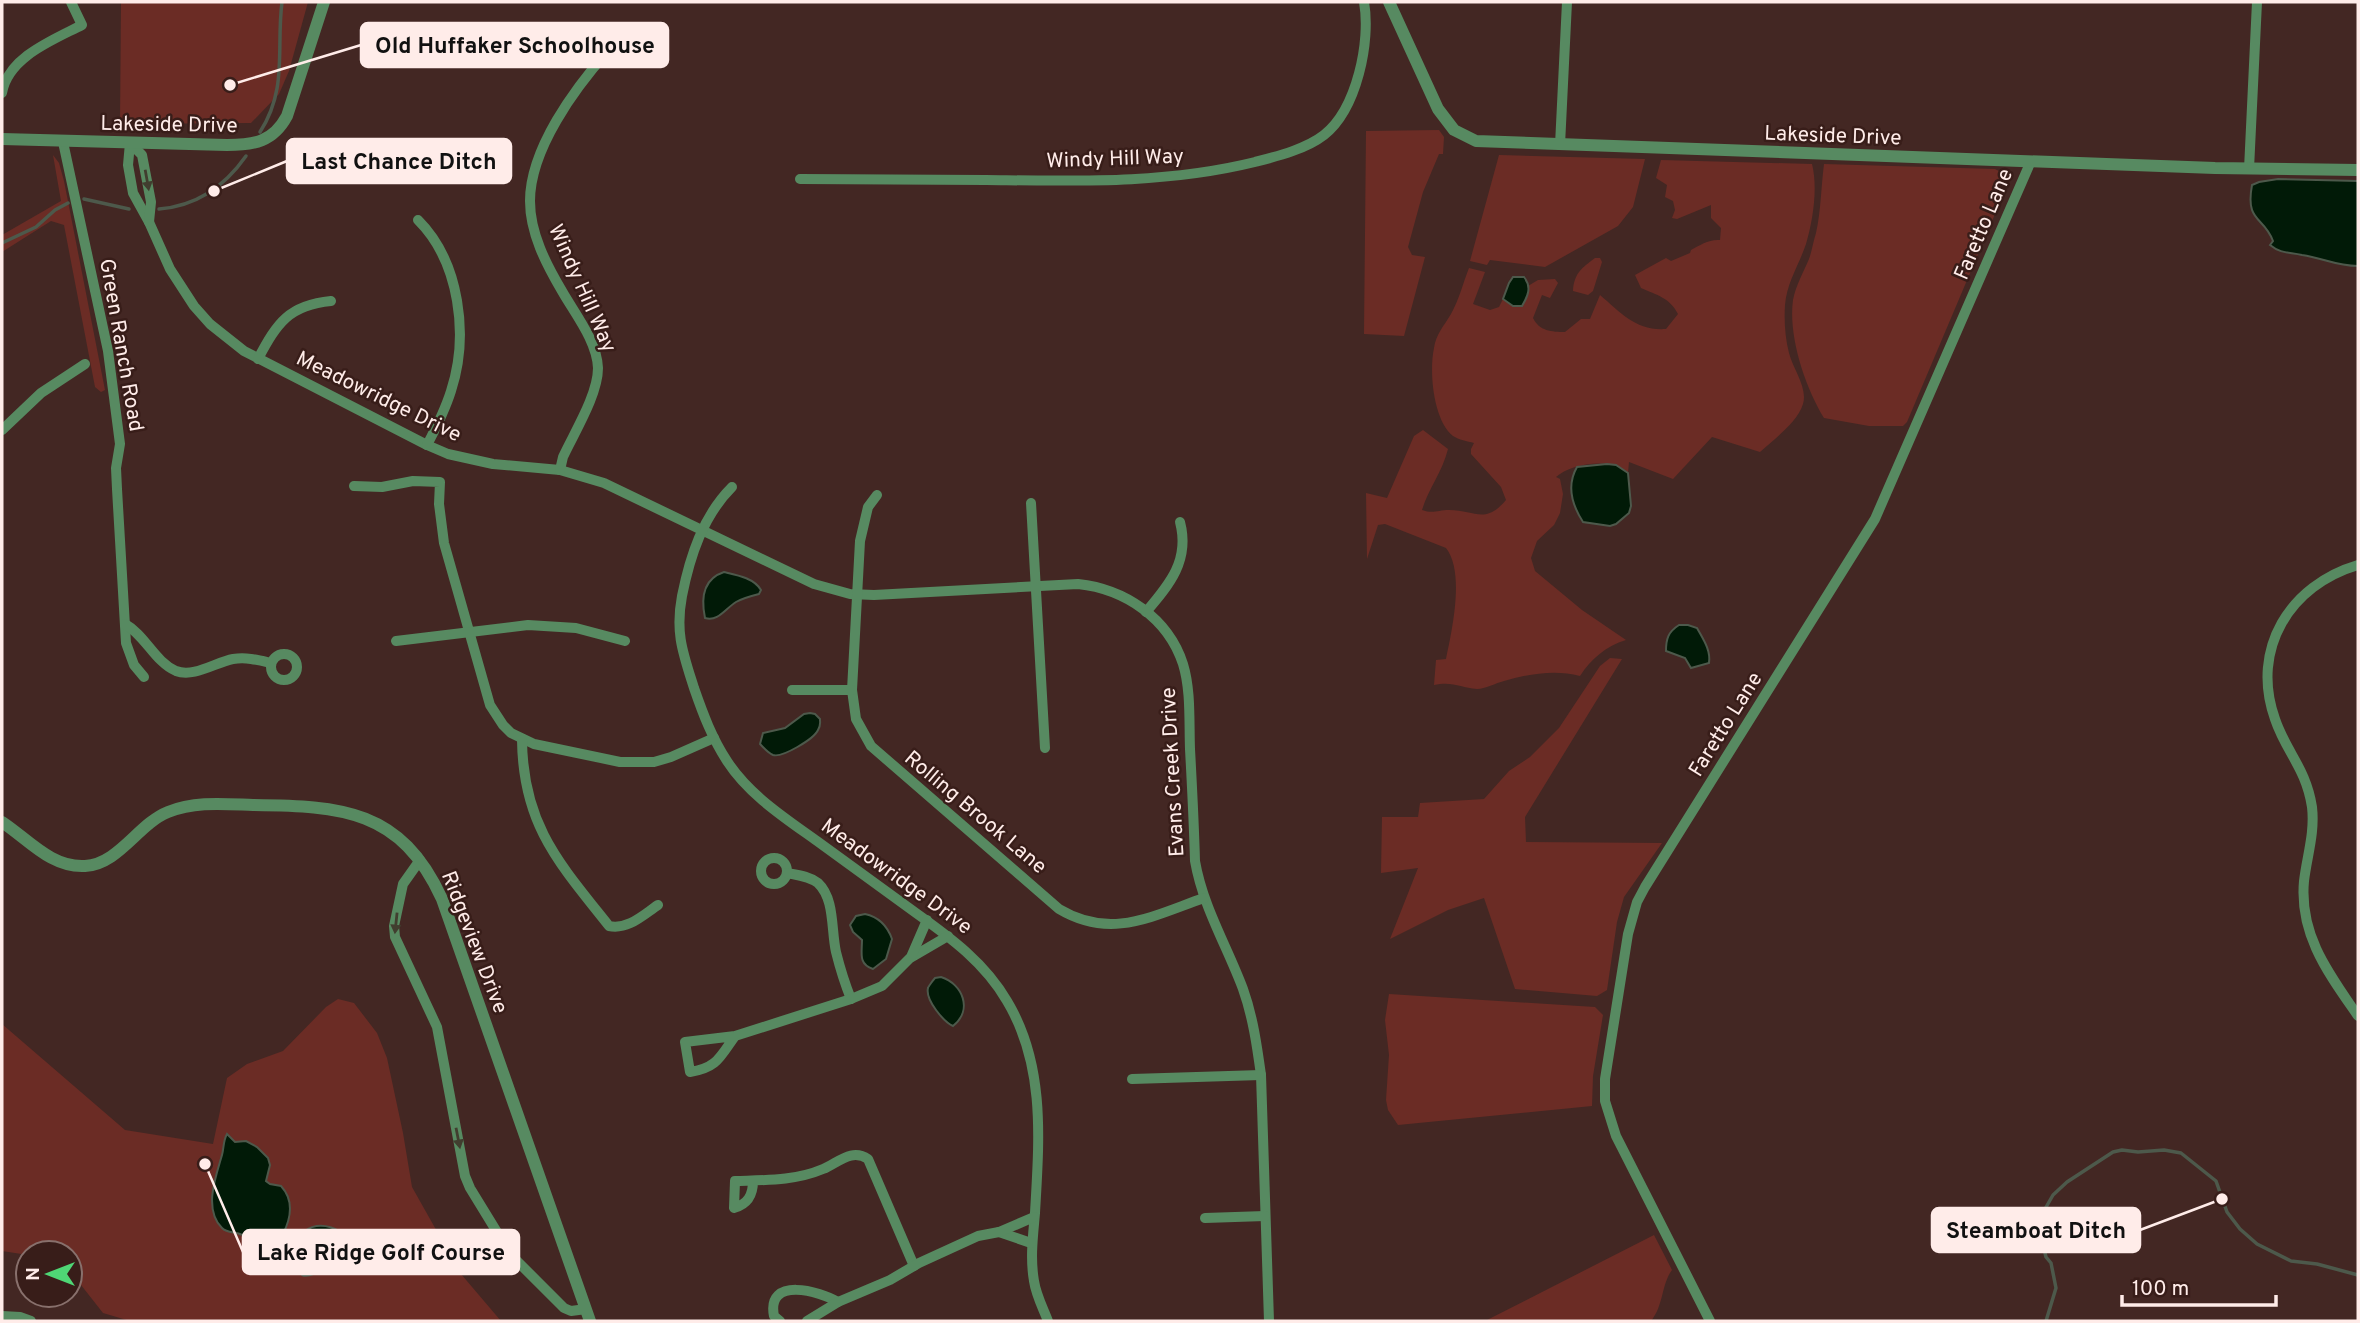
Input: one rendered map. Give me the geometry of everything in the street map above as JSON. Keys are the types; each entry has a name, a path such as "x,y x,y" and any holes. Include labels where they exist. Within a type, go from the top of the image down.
{"street":[{"path":"2,93 14,68 51,41 82,25 71,2"},
{"name":"Lakeside Drive","path":"2,139 63,142 260,142 272,135 287,116 324,2"},
{"name":"Windy Hill Way","path":"800,179 1140,180 1206,172 1269,158 1321,137 1331,130 1342,114 1355,85 1363,56 1366,22 1364,2"},
{"name":"Lakeside Drive","path":"1389,2 1444,118 1454,130 1476,141 2249,169 2358,170"},
{"path":"1560,145 1567,2"},
{"path":"2249,169 2257,2"},
{"name":"Windy Hill Way","path":"560,470 563,457 597,379 598,364 593,347 549,269 537,239 530,201 532,181 544,147 564,107 583,79 608,51"},
{"name":"Green Ranch Road","path":"63,142 112,379 120,444 116,479 125,624 129,655 144,677"},
{"path":"130,142 142,155 150,202 149,222"},
{"path":"130,142 128,165 132,192 149,222"},
{"name":"Faretto Lane","path":"1710,1321 1616,1136 1605,1101 1605,1079 1632,917 1644,887 1875,519 2031,161"},
{"path":"418,220 430,232 448,268 460,329 460,351 451,391 427,445"},
{"name":"Meadowridge Drive","path":"149,222 170,269 186,296 218,331 258,359 427,445 471,460 560,470 604,483 699,529 690,557 678,617 679,639 698,701 727,762 744,783 766,803 948,936 974,959 1007,1001 1026,1046 1038,1095 1031,1243 1034,1284 1048,1321"},
{"path":"258,359 271,334 292,312 331,301"},
{"path":"2,430 41,393 85,364"},
{"path":"354,486 382,487 412,481 440,482 439,513 443,543 469,634 495,715 512,733 534,744 607,760 637,763 671,757 714,738"},
{"path":"699,529 732,487"},
{"name":"Rolling Brook Lane","path":"877,495 868,507 860,541 852,690 856,719 862,733 881,757 1059,909 1071,916 1098,925 1129,924 1204,898"},
{"path":"1031,503 1045,748"},
{"path":"1146,612 1168,587 1180,563 1183,535 1180,522"},
{"name":"Evans Creek Drive","path":"699,529 831,590 858,594 1078,584 1095,586 1125,597 1159,623 1178,650 1187,682 1195,861 1204,898 1242,989 1256,1040 1261,1075 1269,1321"},
{"path":"2358,565 2320,581 2294,605 2275,637 2267,677 2275,720 2300,766 2312,810 2311,844 2303,892 2306,923 2320,960 2358,1016"},
{"path":"125,624 135,629 175,670 191,672 222,661 244,658 271,663"},
{"path":"397,641 469,634 504,627 551,625 576,628 625,641"},
{"path":"792,690 852,690"},
{"path":"522,740 526,785 538,825 558,861 609,926 619,928 630,924 658,905"},
{"name":"Ridgeview Drive","path":"2,822 55,860 86,866 113,855 160,815 183,807 209,804 321,807 355,814 375,823 404,842 433,879 448,914 588,1315"},
{"path":"420,860 403,884 394,926 395,937 437,1027 465,1176 516,1262 564,1308 588,1315"},
{"path":"786,873 810,877 825,892 829,901 839,962 851,999"},
{"path":"911,957 927,920"},
{"path":"735,1036 717,1062 707,1069 690,1072 685,1042 735,1036 851,999 882,986 911,957 948,936"},
{"path":"1132,1079 1261,1075"},
{"path":"753,1181 800,1176 821,1170 852,1154 861,1154 868,1159 914,1266"},
{"path":"1205,1218 1265,1216"},
{"path":"807,1321 838,1302 890,1280 978,1236 999,1232 1034,1217"},
{"path":"999,1232 1031,1243"},
{"path":"780,1321 774,1316 773,1303 778,1295 797,1289 826,1295 838,1302"},
{"path":"2,1316 31,1321"}],"shaded area":[{"path":"121,2 308,2 289,71 279,94 251,123 120,124"},
{"path":"1439,130 1444,137 1443,154 1439,154 1423,192 1408,247 1412,255 1425,257 1404,336 1364,334 1366,131"},
{"path":"53,155 59,163 64,181 105,390 101,392 95,387 64,225 51,221 2,252 2,235 61,201"},
{"path":"1499,155 1645,159 1633,207 1618,226 1545,267 1490,260 1487,265 1470,261"},
{"path":"1661,160 1812,164 1815,194 1811,225 1785,305 1788,347 1804,398 1800,411 1760,452 1712,437 1673,479 1629,462 1628,473 1612,465 1592,464 1571,468 1556,477 1560,479 1563,494 1560,513 1554,525 1537,541 1531,558 1535,571 1582,610 1626,640 1600,654 1580,676 1542,673 1477,689 1452,684 1434,685 1436,660 1446,659 1454,617 1456,586 1452,558 1446,548 1385,524 1378,525 1367,559 1366,493 1387,498 1414,436 1423,430 1448,449 1422,510 1486,514 1499,508 1506,500 1501,487 1471,454 1474,443 1453,436 1446,429 1434,395 1432,369 1435,343 1454,309 1469,268 1485,272 1473,304 1490,310 1499,307 1503,299 1513,306 1526,299 1528,286 1538,280 1555,279 1558,283 1550,298 1542,295 1533,318 1546,330 1565,332 1581,319 1590,319 1600,295 1637,324 1666,329 1678,314 1667,301 1641,288 1635,275 1666,258 1671,261 1712,240 1720,240 1721,228 1711,218 1711,205 1677,219 1672,218 1675,210 1673,201 1665,197 1667,185 1656,178"},
{"path":"1824,164 1995,169 2008,176 2009,181 1903,426 1869,426 1824,418 1810,392 1800,361 1793,329 1793,300 1816,233"},
{"path":"2278,179 2358,181 2358,266 2285,252 2270,245 2273,241 2269,233 2253,213 2252,185"},
{"path":"1595,258 1600,258 1602,262 1593,291 1588,295 1573,291 1577,275"},
{"path":"1513,277 1524,277 1528,284 1522,306 1513,306 1503,299"},
{"path":"1616,465 1628,473 1631,506 1629,513 1610,526 1583,522 1572,495 1574,474 1577,467"},
{"path":"724,572 750,580 761,590 759,594 736,602 718,617 705,618 705,590 712,579"},
{"path":"1679,625 1697,628 1708,649 1709,663 1691,668 1685,658 1666,651 1668,636"},
{"path":"1610,658 1622,659 1525,817 1526,842 1662,843 1624,897 1617,922 1607,990 1597,996 1515,989 1484,898 1448,910 1390,939 1418,868 1381,873 1382,817 1418,817 1420,803 1484,799 1509,771 1530,757 1559,728 1600,666"},
{"path":"810,713 820,719 820,727 811,738 797,747 783,754 773,755 760,744 763,733 785,728 804,714"},
{"path":"865,914 882,922 892,939 886,959 873,969 863,961 862,940 850,925 856,916"},
{"path":"941,977 955,985 963,998 963,1013 953,1026 936,1010 929,998 928,987 934,979"},
{"path":"1389,994 1595,1007 1603,1015 1593,1076 1592,1106 1398,1125 1388,1110 1386,1100 1389,1055 1385,1020"},
{"path":"338,999 354,1003 377,1033 387,1058 412,1187 461,1274 501,1321 130,1321 103,1313 84,1289 84,1239 14,1239 14,1253 2,1251 2,1024 125,1130 213,1144 227,1078 247,1064 283,1051 326,1007"},
{"path":"227,1134 235,1142 246,1141 257,1147 268,1158 270,1165 266,1181 281,1186 288,1197 289,1215 283,1234 296,1240 312,1227 330,1227 347,1237 354,1245 359,1255 356,1260 347,1266 304,1276 294,1248 282,1245 276,1239 258,1244 222,1228 216,1220 212,1202 214,1182"},
{"path":"1654,1235 1672,1270 1651,1321 1485,1321"}],"waterway":[{"path":"260,132 269,116 278,84 282,2"},
{"path":"159,209 186,204 209,193 229,177 246,156"},
{"path":"84,199 129,209"},
{"path":"2,243 36,227 55,210 68,203"},
{"path":"2046,1321 2056,1288 2051,1263 2046,1257 2041,1237 2041,1216 2053,1195 2067,1182 2113,1152 2122,1150 2164,1150 2181,1153 2216,1181 2227,1212 2240,1229 2257,1244 2291,1261 2317,1264 2358,1275"}],"place":[{"name":"Old Huffaker Schoolhouse","path":"230,85"},
{"name":"Last Chance Ditch","path":"214,191"},
{"name":"Lake Ridge Golf Course","path":"205,1164"},
{"name":"Steamboat Ditch","path":"2222,1199"}]}
